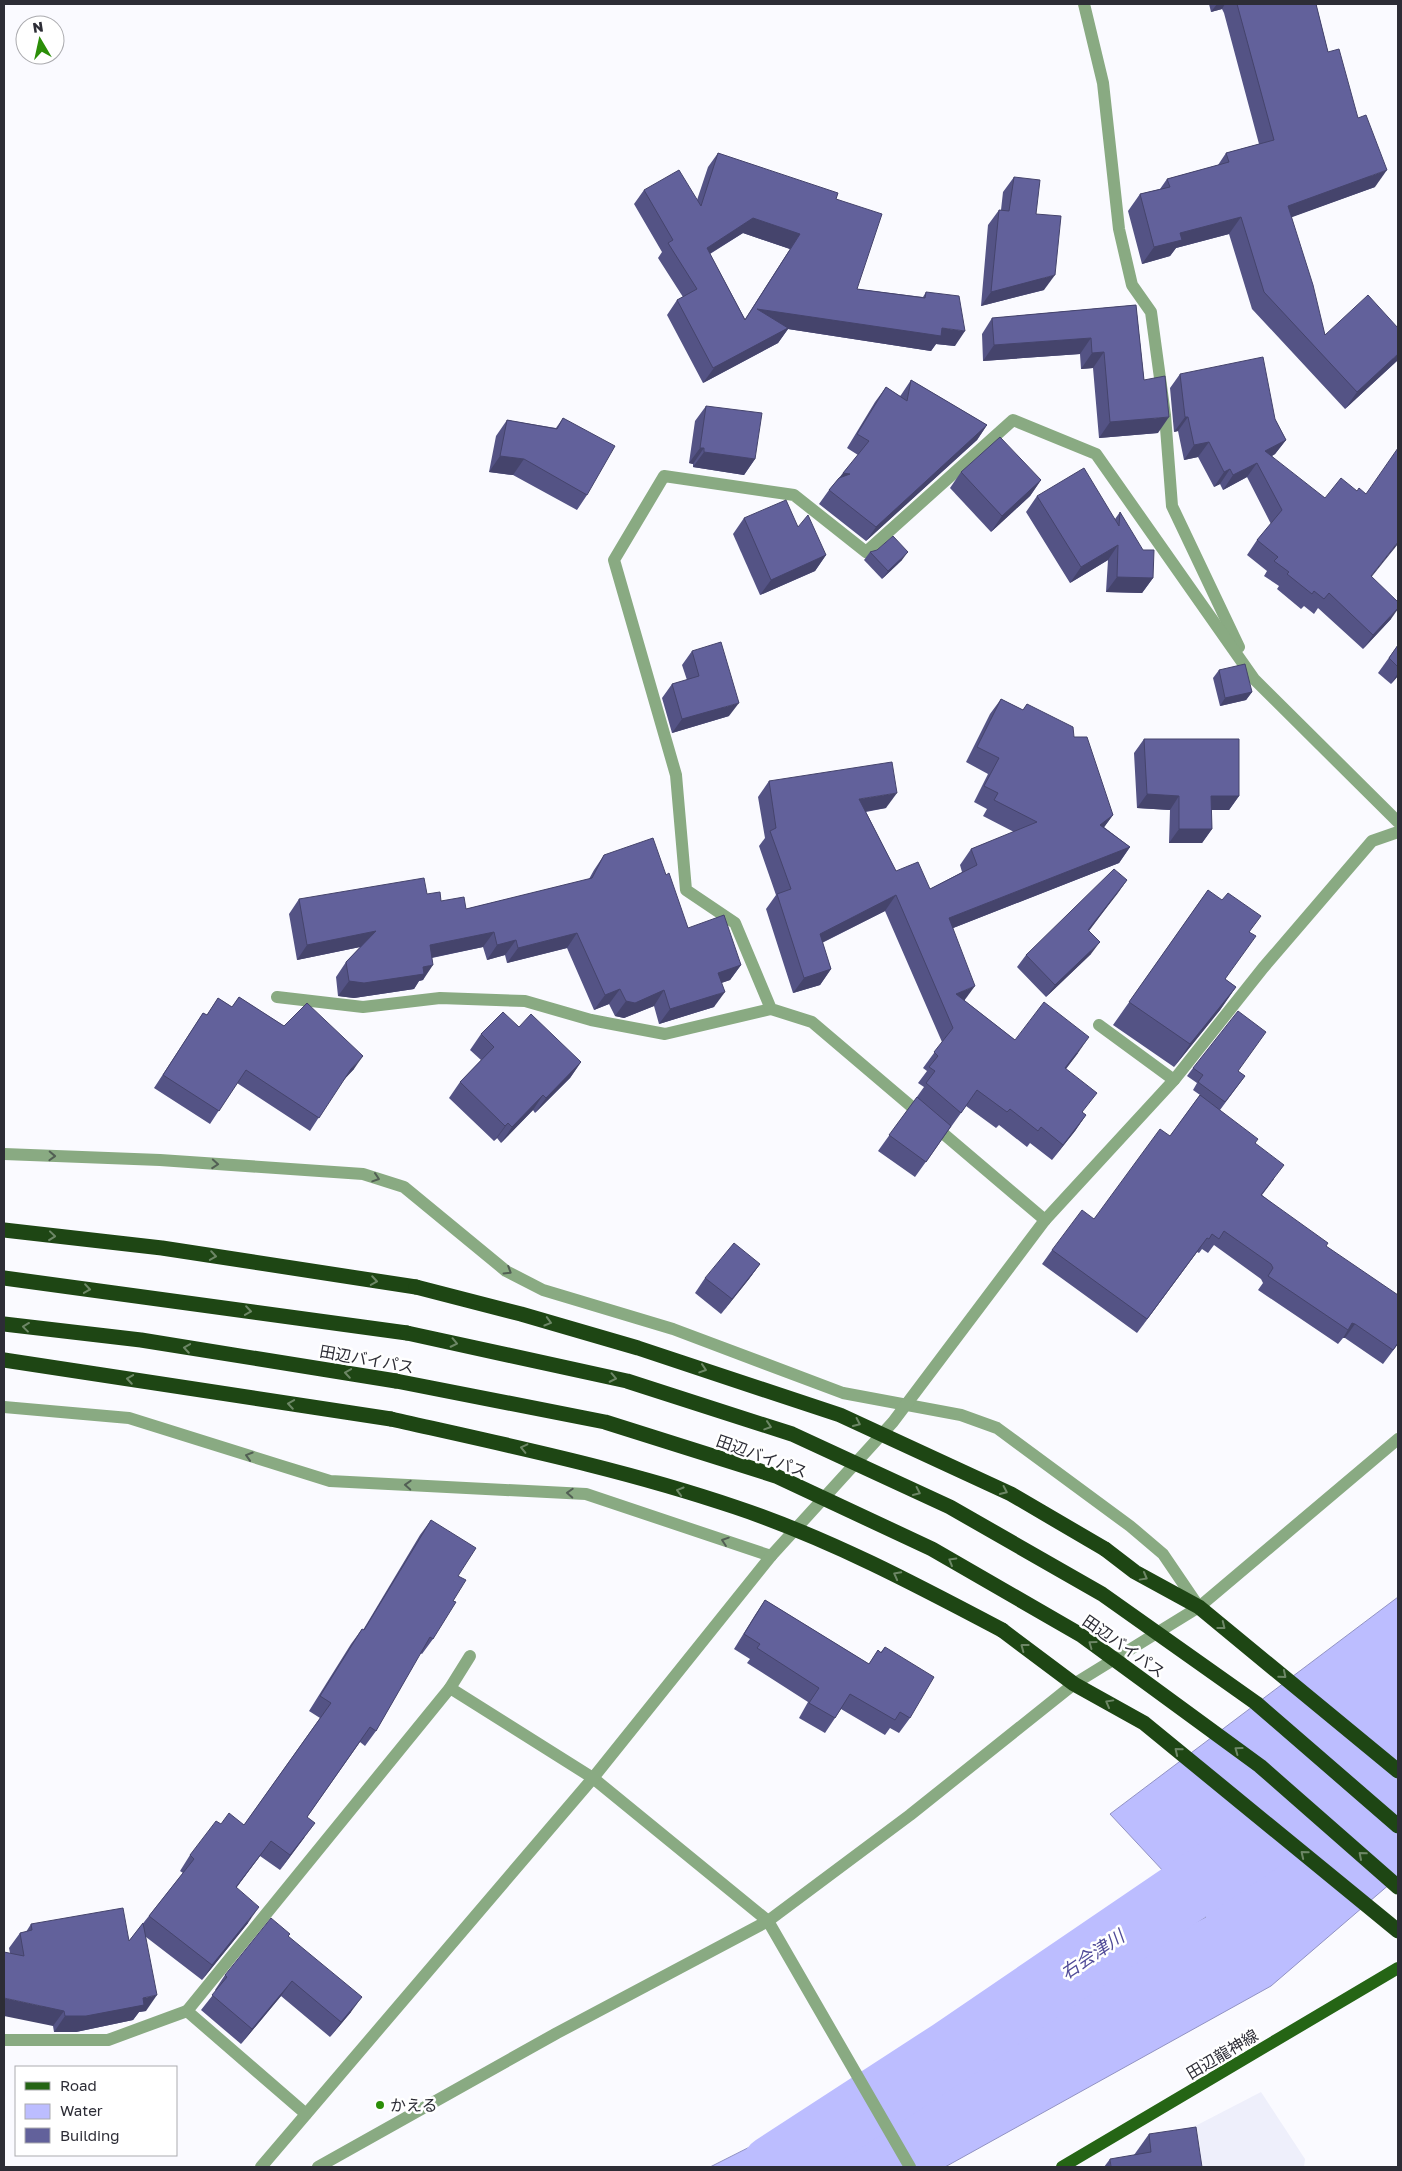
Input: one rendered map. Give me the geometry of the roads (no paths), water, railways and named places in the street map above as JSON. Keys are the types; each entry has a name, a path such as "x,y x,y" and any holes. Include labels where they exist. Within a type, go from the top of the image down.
{"highway":[{"path":"4,1230 162,1248 416,1287 522,1314 638,1348 840,1415 1011,1494 1105,1549 1135,1572 1199,1607 1398,1771"},
{"name":"田辺バイパス","path":"4,1278 407,1333 627,1381 792,1434 950,1507 1102,1594 1256,1702 1398,1826"},
{"name":"田辺バイパス","path":"4,1324 141,1340 396,1381 605,1422 776,1476 932,1549 1081,1635 1260,1766 1398,1887"},
{"path":"4,1360 391,1419 573,1459 735,1507 874,1563 1002,1630 1074,1684 1144,1723 1397,1930"}],"main road":[{"name":"田辺龍神線","path":"1062,2167 1398,1968"}],"street":[{"path":"1084,4 1103,83 1119,229 1132,285 1151,312 1165,415 1172,506 1254,679"},
{"path":"771,1009 735,923 686,890 676,776 614,560 664,476 794,495 866,552 1013,420 1096,454 1254,679 1398,822"},
{"path":"260,2167 594,1778 771,1556 906,1406 1045,1220 1174,1080 1262,968 1372,841 1398,832"},
{"path":"277,997 363,1007 440,998 525,1001 591,1020 665,1034 771,1009 812,1022 1045,1220"},
{"path":"1098,1025 1174,1080"},
{"path":"4,1154 160,1160 363,1174 404,1187 506,1271 543,1290 673,1329 844,1393 960,1415 997,1428 1130,1526 1163,1554 1199,1607"},
{"path":"4,1407 129,1418 330,1481 586,1494 771,1556"},
{"path":"318,2167 556,2033 768,1921 910,1815 1074,1684 1199,1607 1398,1439"},
{"path":"4,2040 108,2040 187,2011 450,1688 470,1656"},
{"path":"450,1688 594,1778 768,1921 910,2167"},
{"path":"187,2011 306,2114"}],"water":[{"path":"1398,1597 1398,1877 1271,1986 945,2167 710,2167 1206,1917 1110,1814"}],"waterway":[{"name":"右会津川","path":"773,2167 950,2052 1257,1843"}],"place":[{"name":"かえる","path":"380,2105"}]}
